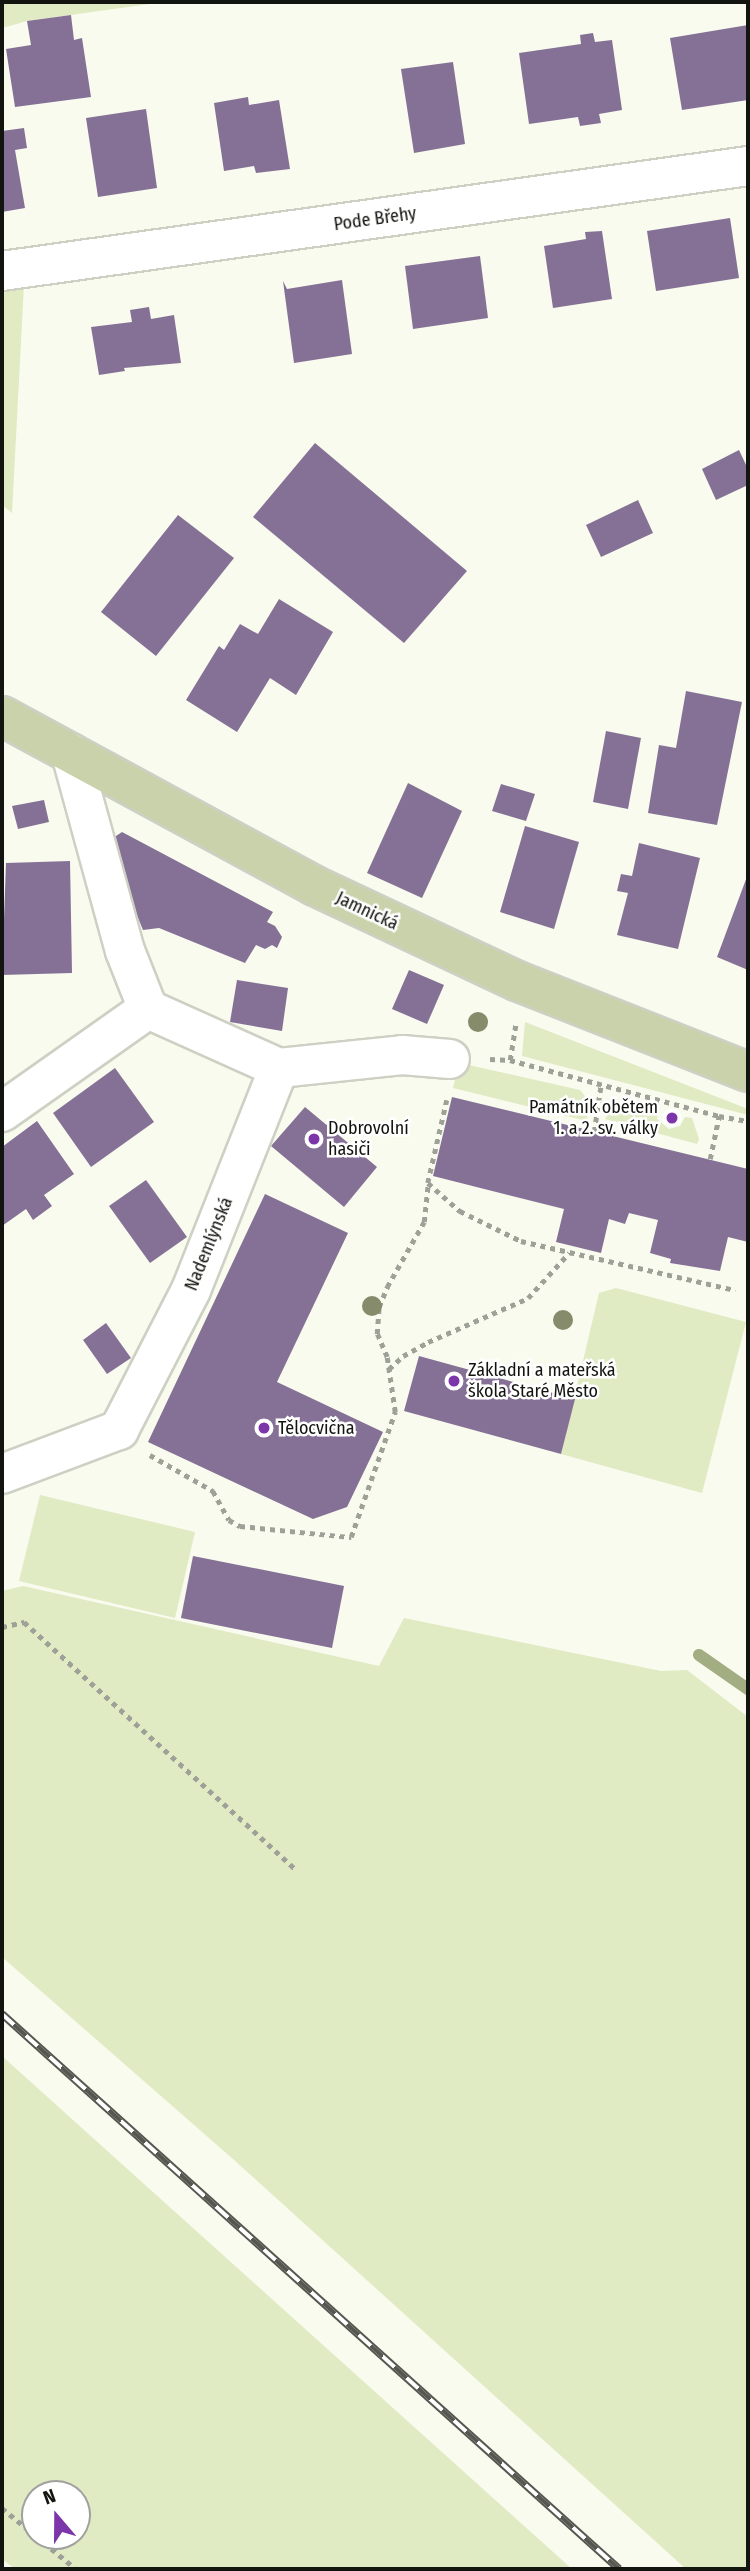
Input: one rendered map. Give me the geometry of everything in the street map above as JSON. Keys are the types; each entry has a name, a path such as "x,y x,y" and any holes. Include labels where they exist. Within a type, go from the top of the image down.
{"main road":[{"name":"Jamnická","path":"2,716 353,904 517,981 748,1072"}],"street":[{"name":"Pode Břehy","path":"2,271 748,166"},
{"path":"71,753 125,951 148,1009 279,1069 401,1055 453,1059"},
{"path":"2,1112 148,1009"},
{"name":"Nademlýnská","path":"119,1430 191,1290 279,1069"},
{"path":"2,1474 119,1430"}],"path":[{"path":"510,1060 519,1010"},
{"path":"119,1430 135,1447 213,1491 229,1520 240,1526 351,1536 395,1412 389,1369 377,1334 379,1307 387,1287 424,1222 428,1183 453,1059 510,1060 719,1116 748,1121"},
{"path":"594,1132 601,1084"},
{"path":"710,1159 719,1116"},
{"path":"428,1183 460,1211 491,1229 521,1241 735,1290"},
{"path":"389,1369 402,1356 428,1342 528,1298 569,1253"},
{"path":"2,1627 24,1622 297,1870"},
{"path":"2,2508 21,2524"},
{"path":"52,2550 76,2569"}],"green space":[{"path":"2,2 164,2 27,21 2,28"},
{"path":"24,284 12,513 2,505 2,288"},
{"path":"525,1022 748,1109 748,1115 522,1056"},
{"path":"464,1064 580,1090 588,1100 587,1121 453,1088 458,1068"},
{"path":"622,1102 658,1110 657,1119 669,1129 680,1126 685,1117 692,1118 699,1139 697,1144 605,1119 615,1104"},
{"path":"616,1288 746,1322 702,1493 561,1454 599,1293"},
{"path":"40,1495 195,1532 175,1618 19,1581"},
{"path":"23,1586 379,1666 404,1618 661,1671 687,1670 748,1717 748,2569 686,2569 233,2159 2,1957 2,1591"},
{"path":"2,2056 572,2569 15,2569 2,2559"}],"building":[{"path":"71,15 74,40 82,38 91,97 15,107 6,49 31,45 27,21"},
{"path":"748,25 748,100 682,110 670,38"},
{"path":"593,33 595,42 612,40 622,110 599,114 601,123 580,126 578,117 529,124 519,53 581,44 580,35"},
{"path":"453,62 465,144 414,153 401,69"},
{"path":"248,97 249,105 279,100 290,169 256,173 254,166 224,171 214,103"},
{"path":"146,109 157,188 98,197 86,118"},
{"path":"24,128 27,148 15,150 25,208 2,212 2,131"},
{"path":"730,218 739,278 656,291 647,231"},
{"path":"602,231 612,299 553,308 544,246 586,239 585,232"},
{"path":"480,256 488,318 413,329 405,266"},
{"path":"342,280 352,354 294,363 283,281 287,289"},
{"path":"149,307 151,319 174,315 181,363 124,368 125,371 99,375 91,327 132,322 130,310"},
{"path":"315,443 467,571 404,643 253,517"},
{"path":"739,450 748,469 748,485 716,500 702,469"},
{"path":"638,500 653,533 601,557 586,525"},
{"path":"178,515 234,558 156,656 101,612"},
{"path":"279,599 333,632 296,695 270,678 237,732 186,700 219,646 224,650 240,624 258,634"},
{"path":"686,691 742,702 717,825 648,813 659,745 676,748"},
{"path":"606,731 641,738 628,809 593,802"},
{"path":"408,783 462,811 422,898 367,873"},
{"path":"501,784 535,794 526,821 492,811"},
{"path":"44,800 49,822 18,829 12,806"},
{"path":"525,826 579,842 554,929 500,912"},
{"path":"122,832 273,912 267,922 275,926 282,937 277,948 272,945 265,949 256,945 245,963 159,928 143,930 107,842"},
{"path":"639,843 700,858 678,949 617,935 628,893 617,891 621,874 632,876"},
{"path":"70,861 72,973 2,975 6,863"},
{"path":"748,874 748,970 717,957"},
{"path":"409,970 444,985 427,1024 392,1009"},
{"path":"237,980 288,988 282,1031 230,1022"},
{"path":"115,1068 154,1122 91,1167 53,1113"},
{"path":"452,1097 748,1169 748,1242 728,1237 720,1271 670,1263 671,1259 650,1253 658,1220 629,1213 625,1224 609,1219 601,1253 556,1242 564,1209 433,1176"},
{"path":"305,1107 377,1167 344,1207 271,1146"},
{"path":"37,1121 74,1174 44,1195 52,1206 33,1220 26,1209 2,1226 2,1147"},
{"path":"146,1180 187,1237 150,1263 109,1206"},
{"path":"265,1194 348,1233 277,1382 383,1432 347,1507 313,1519 148,1442"},
{"path":"106,1323 131,1358 107,1374 83,1340"},
{"path":"419,1356 575,1399 561,1454 404,1411"},
{"path":"193,1556 344,1586 332,1648 181,1618"}],"waterway":[{"path":"699,1655 748,1689"}],"railway":[{"path":"2,2014 619,2569"}],"place":[{"name":"Památník obětem 1. a 2. sv. války","path":"672,1118"},
{"name":"Dobrovolní hasiči","path":"314,1139"},
{"name":"Základní a mateřská škola Staré Město","path":"454,1381"},
{"name":"Tělocvična","path":"264,1428"}]}
